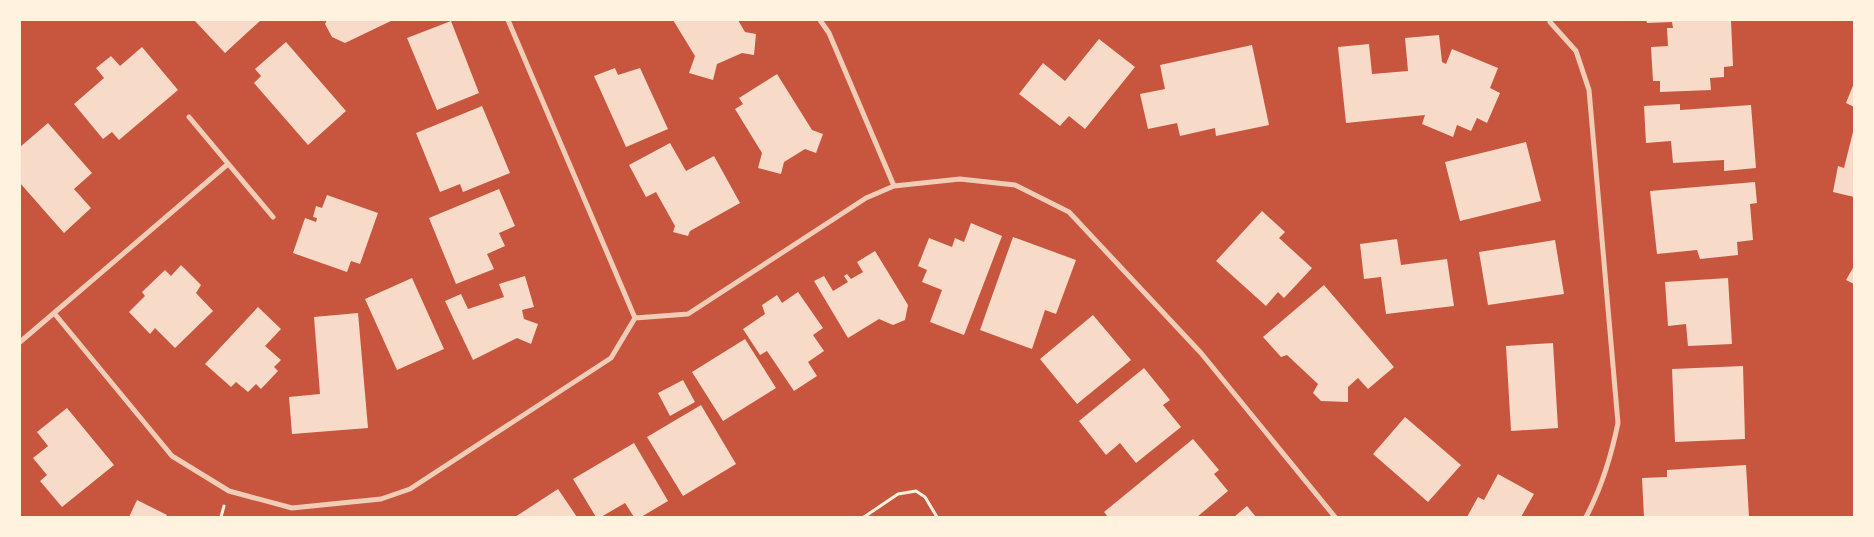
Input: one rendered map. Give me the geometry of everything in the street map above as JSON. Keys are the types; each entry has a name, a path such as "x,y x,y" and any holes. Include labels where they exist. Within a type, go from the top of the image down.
{"street":[{"path":"508,20 635,318"},
{"path":"820,20 829,33 894,186"},
{"path":"1550,22 1576,51 1589,90 1618,423 1610,460 1596,499 1586,517"},
{"path":"188,117 273,218"},
{"path":"20,342 228,164"},
{"path":"635,318 688,314 866,198 894,186 960,180 1015,185 1069,212 1202,353 1335,517"},
{"path":"54,314 172,456 229,491 292,508 381,499 410,489 611,358 635,318"}],"path":[{"path":"864,517 898,494 916,491 924,497 937,517"}],"building":[{"path":"194,20 261,20 225,53"},
{"path":"327,20 393,20 345,43 332,37 325,24"},
{"path":"673,20 738,20 745,32 756,34 754,55 742,53 717,64 713,80 689,73 695,56"},
{"path":"1646,20 1731,20 1733,66 1724,67 1724,77 1710,78 1711,90 1660,92 1660,81 1653,81 1651,47 1668,46 1667,28 1673,28 1672,22 1647,23"},
{"path":"451,21 479,93 437,110 407,38"},
{"path":"1439,35 1442,62 1446,64 1452,49 1498,68 1490,88 1500,93 1487,123 1477,118 1471,131 1457,125 1453,137 1422,124 1425,115 1346,123 1338,47 1369,44 1372,74 1408,71 1405,38"},
{"path":"1099,39 1135,67 1085,129 1069,116 1060,126 1019,94 1043,63 1065,81"},
{"path":"286,42 346,111 308,145 254,83 261,76 255,69"},
{"path":"1252,45 1269,125 1216,136 1215,128 1180,136 1177,123 1148,129 1140,94 1165,89 1160,65"},
{"path":"142,47 178,90 119,140 112,132 103,139 74,104 104,78 96,68 111,56 120,66"},
{"path":"615,68 618,75 640,68 668,129 626,147 594,76"},
{"path":"777,74 812,130 823,134 816,153 805,149 784,162 781,174 758,168 762,153 735,109 743,104 739,98"},
{"path":"1854,83 1854,107 1846,103"},
{"path":"1680,104 1680,110 1751,105 1756,168 1724,171 1724,160 1673,163 1671,141 1646,143 1644,106"},
{"path":"482,106 510,173 463,192 460,184 440,192 416,133"},
{"path":"48,123 92,173 74,189 91,208 64,233 20,183 20,147"},
{"path":"1854,128 1854,197 1833,192 1838,166 1844,168"},
{"path":"1526,142 1541,201 1460,221 1445,162"},
{"path":"670,143 686,171 714,156 740,203 690,231 688,236 673,232 675,226 656,192 646,197 629,165"},
{"path":"1755,182 1757,203 1750,204 1753,240 1737,242 1738,255 1700,259 1697,250 1657,254 1650,191"},
{"path":"499,189 515,226 499,233 505,246 487,254 494,269 456,284 429,218"},
{"path":"327,195 378,213 360,264 351,261 347,272 293,253 305,218 316,222 317,218 313,217 316,206 322,208"},
{"path":"1262,211 1285,232 1279,238 1312,268 1284,298 1278,292 1266,306 1216,261"},
{"path":"971,223 1002,236 964,335 930,322 942,290 922,282 927,270 918,266 929,238 952,247 955,238 964,242"},
{"path":"1013,237 1076,260 1056,314 1045,310 1032,349 980,330"},
{"path":"1397,239 1401,265 1447,259 1454,306 1386,314 1381,277 1364,279 1360,244"},
{"path":"1555,240 1564,294 1488,305 1479,252"},
{"path":"875,251 908,305 905,320 893,325 879,319 848,338 814,281 824,276 833,291 848,282 844,276 847,274 851,279 863,272 857,262"},
{"path":"181,265 201,285 196,293 213,311 175,348 155,328 150,334 129,312 145,296 142,292 165,270 171,276"},
{"path":"1854,266 1854,284 1846,280"},
{"path":"525,276 534,307 522,310 524,319 538,324 531,344 517,338 473,360 445,301 461,294 468,309 504,297 499,284"},
{"path":"412,278 444,349 397,370 365,299"},
{"path":"1728,278 1732,344 1688,346 1686,324 1668,326 1665,282"},
{"path":"1324,285 1394,367 1368,389 1358,378 1348,387 1348,402 1321,401 1313,393 1318,384 1287,355 1281,357 1263,337"},
{"path":"798,292 823,328 813,335 824,351 808,362 817,376 794,391 767,351 760,355 743,329 765,314 762,305 777,295 782,303"},
{"path":"258,307 281,329 265,346 281,360 274,367 278,371 261,389 256,384 248,392 236,382 231,387 205,364"},
{"path":"358,313 368,428 292,434 289,397 320,394 314,317"},
{"path":"1093,315 1131,360 1077,404 1040,359"},
{"path":"745,339 776,388 723,421 692,372"},
{"path":"1553,343 1558,428 1511,431 1506,346"},
{"path":"1743,366 1745,439 1675,442 1672,369"},
{"path":"1144,368 1170,400 1163,405 1181,427 1136,463 1120,443 1106,455 1079,421"},
{"path":"683,380 695,402 670,416 658,393"},
{"path":"701,405 736,464 683,496 647,437"},
{"path":"67,408 114,465 62,507 40,481 47,475 33,458 48,446 37,432"},
{"path":"1405,417 1461,465 1428,502 1373,454"},
{"path":"1193,439 1219,470 1214,474 1228,491 1197,517 1108,517 1104,512"},
{"path":"634,443 668,501 641,517 634,517 625,503 601,517 596,517 573,479"},
{"path":"1746,465 1749,517 1644,517 1642,478 1667,477 1667,470"},
{"path":"1498,474 1534,494 1521,517 1467,517 1478,497 1484,500"},
{"path":"558,489 577,517 515,517"},
{"path":"137,500 167,515 166,517 129,517"},
{"path":"1247,506 1256,517 1234,517"}]}
